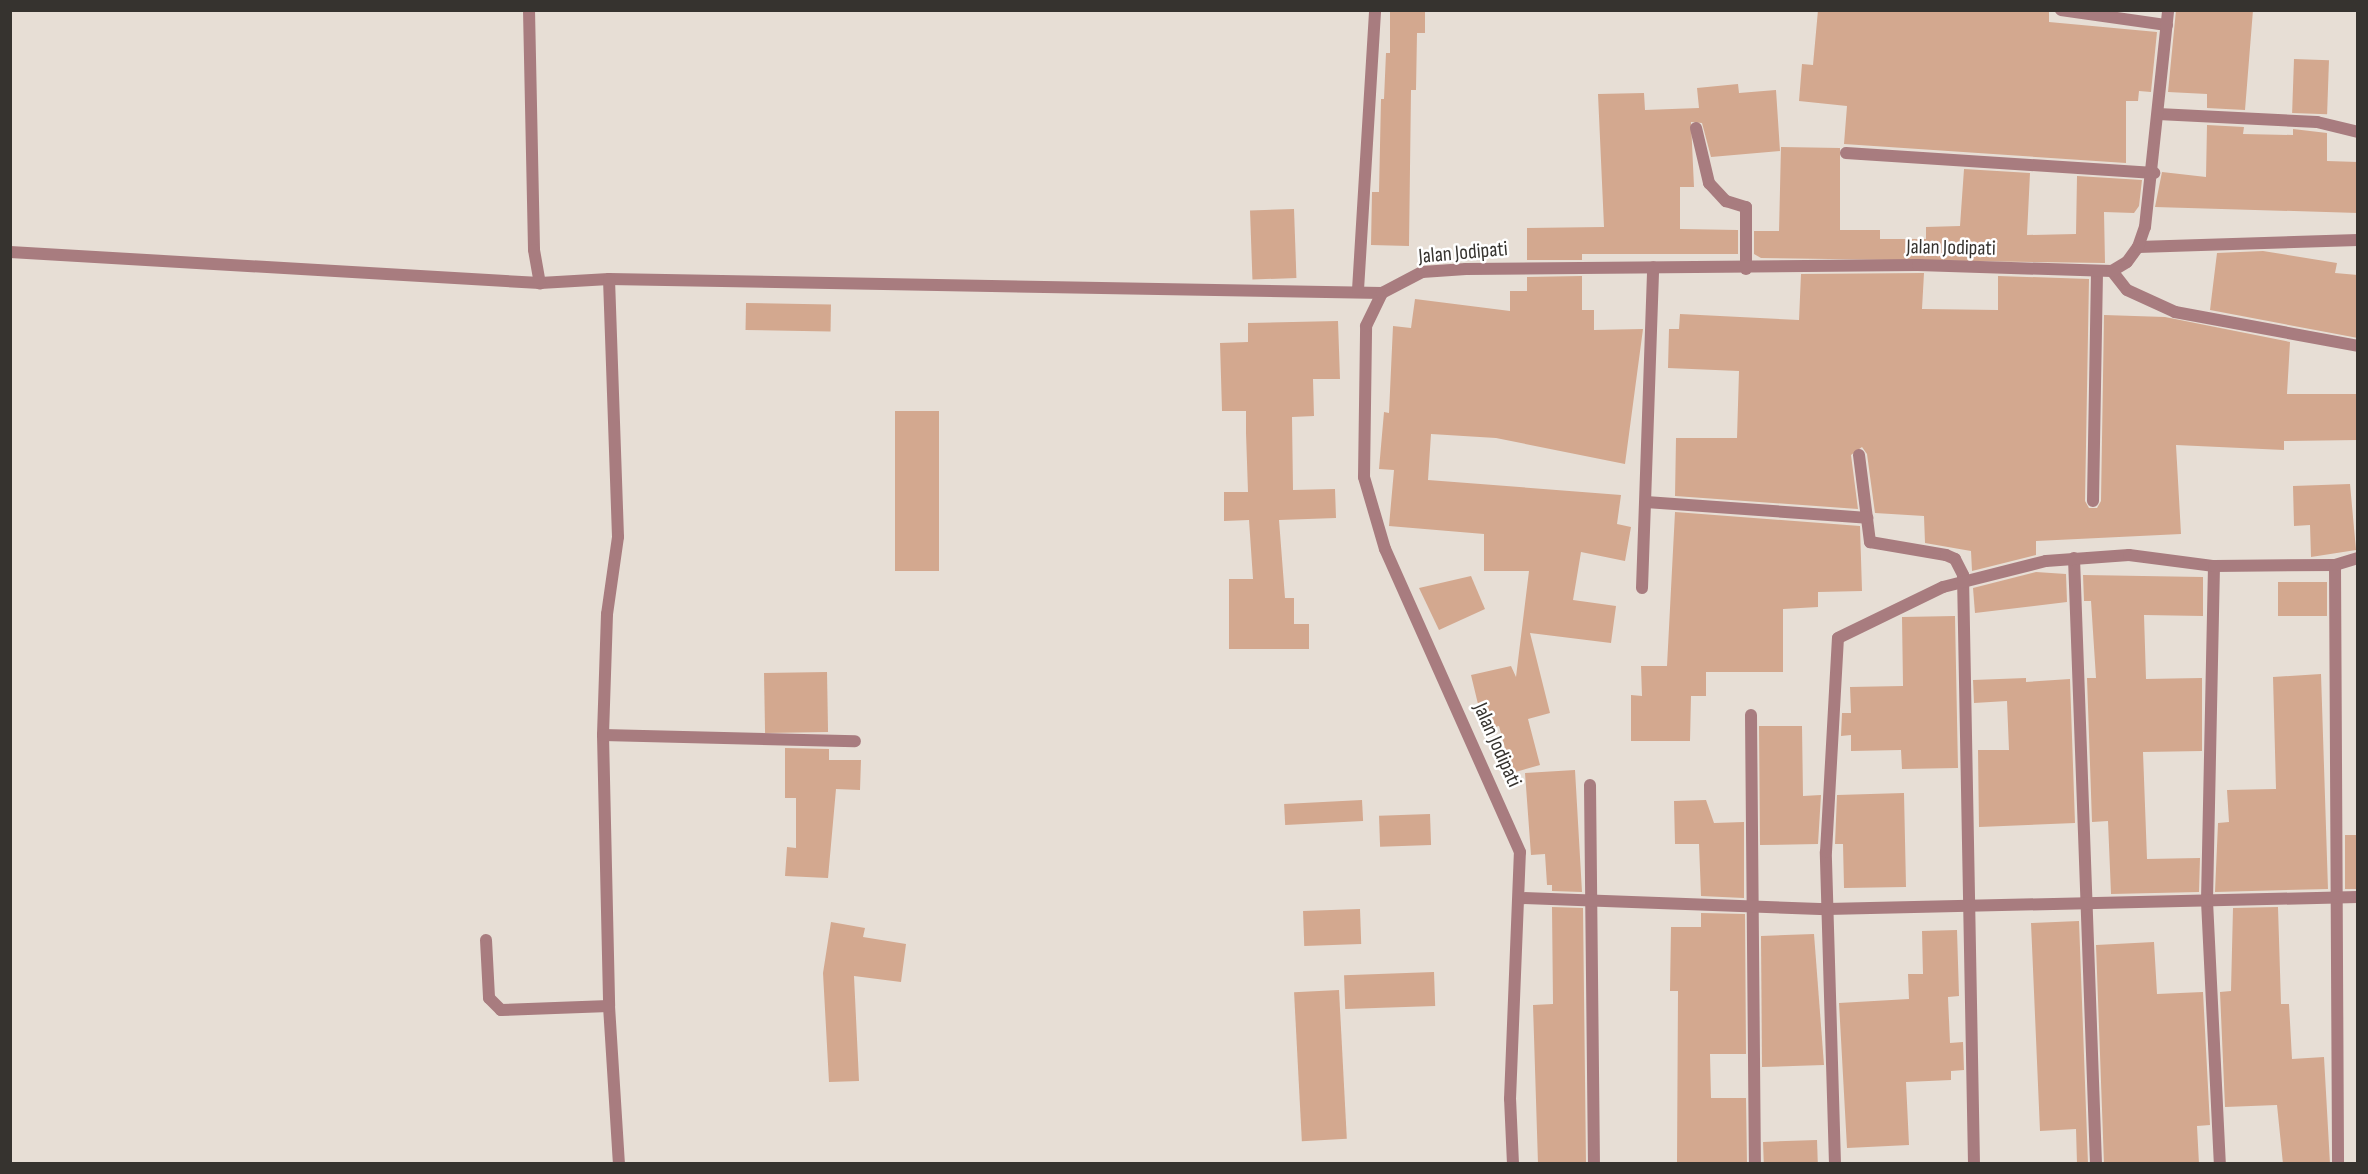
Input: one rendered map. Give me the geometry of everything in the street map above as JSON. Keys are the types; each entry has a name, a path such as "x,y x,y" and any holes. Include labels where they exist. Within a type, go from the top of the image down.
{"street":[{"path":"529,10 534,250 540,283"},
{"path":"1358,290 1375,10"},
{"path":"2061,10 2167,25"},
{"path":"2168,10 2154,173 2139,247 2127,262 2112,271 2127,290 2175,312 2358,346"},
{"path":"2158,114 2317,122 2358,132"},
{"path":"1696,128 1710,183 1726,201 1746,207 1746,269"},
{"path":"1846,153 2154,173"},
{"path":"2139,247 2358,240"},
{"path":"10,252 540,283 609,279 1358,290 1382,293"},
{"name":"Jalan Jodipati","path":"1513,1164 1510,1099 1521,898 1520,852 1506,812 1384,549 1364,477 1366,326 1382,293 1422,272 1653,267 1746,269 1918,266 2112,271"},
{"path":"1642,588 1653,267"},
{"path":"2093,501 2097,271"},
{"path":"609,279 618,537 607,614 603,735 609,1006 619,1164"},
{"path":"1859,455 1872,543 1946,555 1962,575 1974,1164"},
{"path":"1646,502 1867,518"},
{"path":"1835,1164 1827,909 1836,642 1962,575 2074,558 2129,555 2214,566 2335,565 2358,558"},
{"path":"2074,558 2096,1164"},
{"path":"2335,565 2334,897 2338,1164"},
{"path":"2214,566 2207,901 2220,1164"},
{"path":"1751,715 1755,1164"},
{"path":"603,735 855,741"},
{"path":"1590,785 1594,1164"},
{"path":"1521,898 1827,909 2358,897"},
{"path":"486,940 489,998 501,1010 609,1006"}],"building":[{"path":"1390,10 1425,10 1425,33 1417,33 1416,90 1411,90 1409,246 1371,245 1372,192 1379,192 1381,99 1384,99 1386,53 1390,53"},
{"path":"1818,10 2049,12 2049,22 2157,32 2151,92 2139,91 2138,101 2126,101 2126,163 1844,144 1847,106 1799,101 1802,64 1813,65"},
{"path":"2176,10 2253,10 2245,110 2207,108 2207,94 2168,92"},
{"path":"2294,59 2329,60 2327,114 2292,113"},
{"path":"1738,84 1739,93 1776,90 1780,151 1711,157 1702,123 1691,122 1694,187 1680,187 1680,229 1738,230 1738,254 1582,254 1582,260 1527,260 1527,228 1604,227 1598,94 1644,93 1645,110 1699,108 1697,88"},
{"path":"2207,125 2244,127 2243,134 2293,135 2293,129 2327,133 2327,161 2358,162 2358,213 2155,207 2162,172 2206,177"},
{"path":"1781,147 1840,148 1840,230 1880,230 1880,239 1926,239 1926,227 1960,226 1964,169 2030,173 2027,235 2076,234 2077,176 2142,180 2139,206 2134,213 2104,212 2105,263 1761,258 1754,254 1754,231 1779,231"},
{"path":"1294,209 1296,278 1252,279 1250,211"},
{"path":"2263,251 2337,263 2335,273 2358,275 2358,338 2210,310 2217,253"},
{"path":"1924,273 1922,309 1998,310 1998,276 2089,279 2085,501 2089,508 2097,508 2101,501 2104,315 2165,317 2290,342 2287,394 2358,394 2358,440 2284,441 2284,450 2176,445 2181,534 2036,541 2036,555 1972,571 1971,551 1925,543 1924,516 1875,513 1867,454 1862,447 1851,455 1858,509 1675,496 1676,438 1737,438 1739,371 1668,368 1669,329 1679,329 1680,314 1799,320 1801,274"},
{"path":"1582,276 1582,310 1594,310 1594,330 1643,329 1625,464 1496,438 1431,434 1428,480 1621,495 1617,524 1631,527 1625,561 1581,552 1573,600 1616,606 1611,643 1530,633 1550,713 1528,719 1540,765 1512,773 1499,726 1484,729 1471,675 1511,666 1516,677 1529,571 1484,571 1484,534 1389,526 1394,470 1379,469 1384,412 1389,413 1393,326 1411,328 1415,299 1510,311 1510,291 1527,291 1527,277"},
{"path":"746,303 831,304 831,331 746,330"},
{"path":"1338,321 1340,379 1313,379 1314,416 1292,417 1293,490 1335,489 1336,518 1279,520 1285,598 1294,598 1294,624 1309,624 1309,649 1229,649 1229,579 1253,579 1249,520 1224,521 1224,492 1248,492 1246,411 1222,411 1220,343 1248,342 1248,323"},
{"path":"895,411 939,411 939,571 895,571"},
{"path":"2350,484 2356,550 2311,557 2310,525 2294,526 2293,486"},
{"path":"1675,512 1860,526 1862,591 1818,592 1818,607 1783,609 1783,672 1706,672 1706,696 1691,696 1690,741 1631,741 1631,695 1642,696 1641,666 1667,666"},
{"path":"2036,572 2066,574 2067,602 1975,613 1973,588"},
{"path":"2083,575 2203,577 2203,616 2144,615 2146,679 2202,678 2202,751 2143,752 2147,859 2200,858 2199,892 2111,894 2108,821 2092,822 2087,678 2096,678 2091,601 2084,601"},
{"path":"1471,576 1485,609 1439,630 1419,588"},
{"path":"2278,582 2327,582 2327,616 2278,616"},
{"path":"1955,616 1958,768 1902,769 1901,750 1851,751 1851,735 1841,736 1842,713 1851,713 1850,687 1903,686 1902,617"},
{"path":"827,672 828,732 765,733 764,673"},
{"path":"2321,674 2328,889 2215,892 2218,823 2229,822 2227,790 2276,789 2273,677"},
{"path":"2026,678 2026,682 2070,679 2075,823 1979,827 1978,750 2009,750 2007,701 1974,703 1973,680"},
{"path":"1759,726 1802,726 1803,796 1821,795 1818,844 1760,845"},
{"path":"785,748 829,749 829,760 861,760 860,790 836,789 828,878 785,876 787,847 796,848 796,798 785,798"},
{"path":"1575,770 1582,892 1552,891 1552,885 1547,885 1545,854 1531,855 1525,773"},
{"path":"1904,793 1906,887 1844,888 1843,844 1835,844 1837,795"},
{"path":"1362,800 1363,821 1285,825 1284,804"},
{"path":"1706,800 1714,823 1744,822 1744,898 1701,896 1699,844 1675,844 1674,801"},
{"path":"1430,814 1431,845 1380,847 1379,816"},
{"path":"2345,835 2358,835 2358,889 2345,889"},
{"path":"1552,907 1583,908 1586,1164 1538,1164 1533,1005 1553,1004"},
{"path":"2278,907 2281,1004 2289,1004 2292,1059 2324,1057 2330,1164 2283,1164 2277,1105 2225,1107 2220,992 2231,991 2233,908"},
{"path":"1360,909 1361,944 1304,946 1303,911"},
{"path":"1701,913 1745,914 1746,1054 1710,1054 1711,1098 1746,1098 1747,1164 1677,1164 1678,991 1670,991 1671,927 1701,927"},
{"path":"2079,921 2088,1164 2077,1164 2076,1129 2040,1131 2031,923"},
{"path":"831,922 865,928 863,937 906,944 901,982 854,976 859,1081 829,1082 823,973"},
{"path":"1957,930 1959,996 1948,997 1950,1043 1963,1042 1964,1070 1951,1071 1951,1080 1906,1082 1909,1145 1847,1148 1839,1003 1909,999 1908,974 1923,974 1922,931"},
{"path":"1814,934 1824,1065 1762,1067 1761,936"},
{"path":"2154,942 2157,994 2203,992 2210,1125 2197,1126 2199,1164 2104,1164 2096,945"},
{"path":"1434,972 1435,1006 1345,1009 1344,975"},
{"path":"1339,990 1347,1139 1302,1141 1294,992"},
{"path":"1817,1140 1818,1164 1764,1164 1763,1142"}]}
